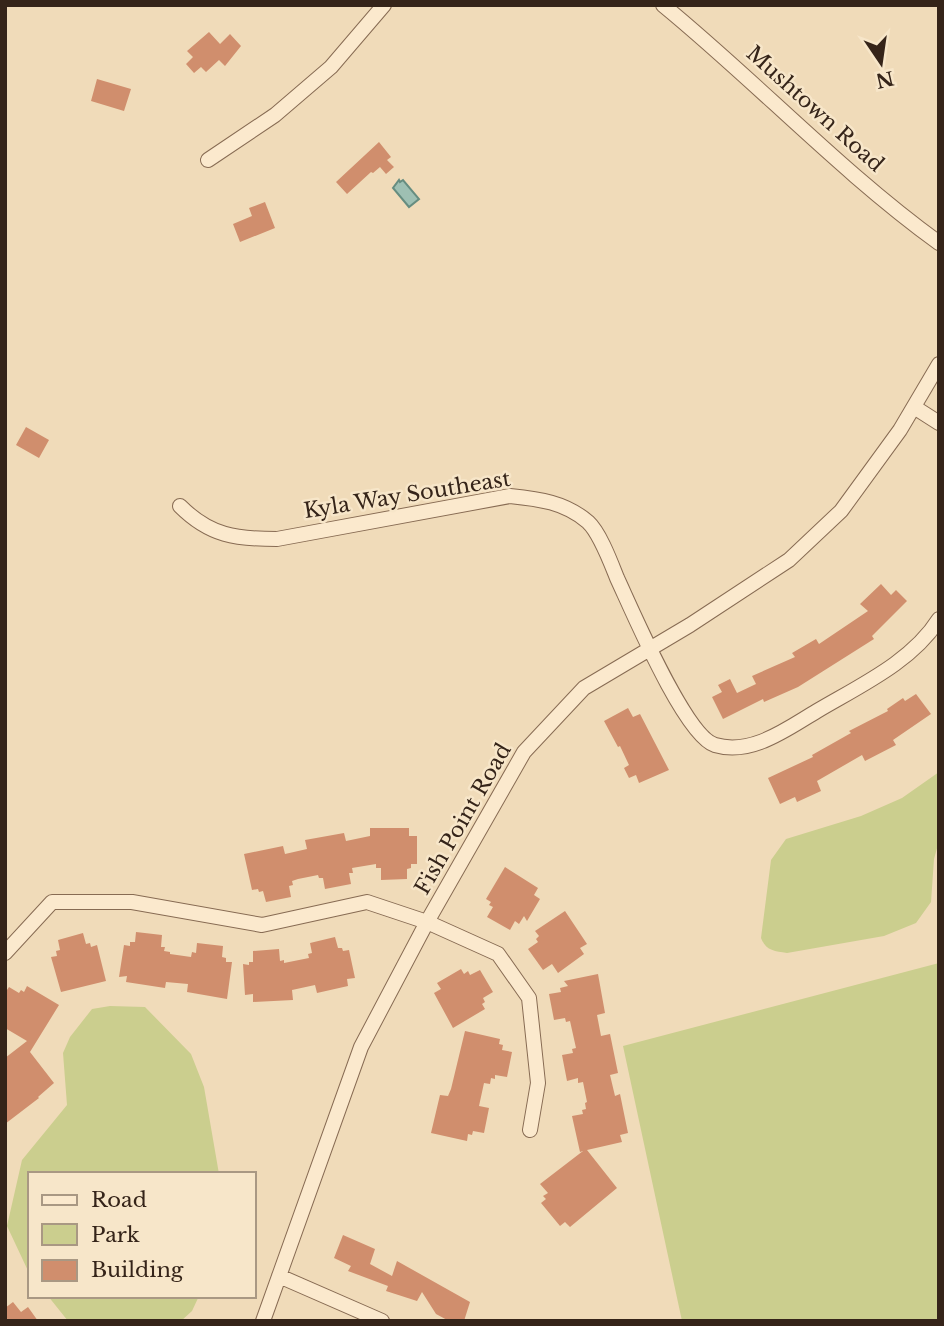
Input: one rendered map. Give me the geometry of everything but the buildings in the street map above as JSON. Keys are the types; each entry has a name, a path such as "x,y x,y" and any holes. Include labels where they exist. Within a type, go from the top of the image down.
{"street":[{"path":"208,160 275,115 331,67 384,5"},
{"name":"Mushtown Road","path":"663,5 713,45 844,164 939,243"},
{"name":"Fish Point Road","path":"262,1321 360,1047 427,922 524,752 584,688 789,560 841,511 900,430 939,364"},
{"path":"914,407 939,423"},
{"name":"Kyla Way Southeast","path":"180,506 194,520 222,534 247,539 277,539 510,496 547,500 571,509 591,524 649,649 696,732 713,745 735,748 767,741 904,657 931,632 939,619"},
{"path":"5,953 52,902 132,902 262,925 367,902 427,922 498,954 529,998 538,1083 530,1130"},
{"path":"279,1276 382,1321"}],"green space":[{"path":"939,772 939,841 934,859 931,902 916,923 884,936 787,953 765,946 761,938 771,860 786,839 861,816 902,798"},
{"path":"939,963 939,1321 682,1321 623,1046"},
{"path":"110,1006 145,1007 191,1054 204,1087 219,1172 28,1172 28,1271 7,1226 22,1160 67,1105 63,1053 70,1037 92,1009"},
{"path":"50,1298 198,1298 192,1311 181,1321 68,1321"}],"shaded area":[{"path":"399,180 403,180 419,199 409,207 393,188"}]}
